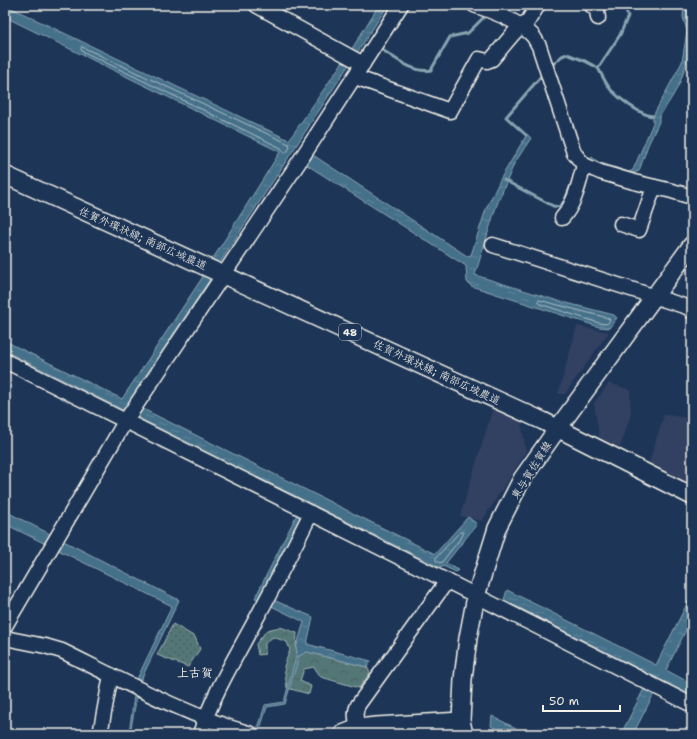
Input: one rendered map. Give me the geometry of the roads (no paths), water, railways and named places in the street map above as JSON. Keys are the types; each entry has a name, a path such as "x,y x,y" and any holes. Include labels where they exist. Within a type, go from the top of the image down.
{"main road":[{"name":"佐賀外環状線; 南部広域農道","path":"5,175 558,428 692,496"},
{"name":"東与賀佐賀線","path":"462,728 464,667 476,596 497,528 522,480 558,428 692,245"},
{"path":"350,731 462,728"}],"street":[{"path":"256,5 363,64"},
{"path":"5,626 127,418 355,77 401,5"},
{"path":"474,5 521,26 532,36 539,46 574,153 584,165 613,176 692,197"},
{"path":"355,77 450,111 478,59 487,61 492,59 521,26 528,21 538,5"},
{"path":"591,5 597,10 598,18"},
{"path":"562,218 566,214 574,199 584,165"},
{"path":"621,224 639,230 654,187"},
{"path":"493,245 690,308 692,312"},
{"path":"5,361 127,418 311,513 692,705"},
{"path":"200,734 205,719 228,671 266,602 311,513"},
{"path":"350,731 358,705 447,581"},
{"path":"5,638 62,651 205,719 250,734"},
{"path":"100,734 111,675"}],"water":[{"path":"5,5 289,140 344,60 350,63 219,264 212,260 280,152 5,17"},
{"path":"379,5 388,5 355,56 350,52"},
{"path":"684,5 692,5 691,34 686,64 678,86 659,117 659,122 648,145 639,171 629,175 592,162 589,160 592,157 598,162 629,172 633,170 653,123 653,116 682,62 687,31 683,17"},
{"path":"527,134 531,138 514,164 496,207 475,275 555,300 614,315 617,318 609,328 599,327 471,286 467,282 466,266 307,165 313,155 467,256 471,255 486,209 501,178"},
{"path":"204,275 211,278 129,402 435,554 468,517 477,524 446,563 458,570 456,572 443,566 441,568 5,351 5,341 122,399"},
{"path":"5,511 179,600 139,684 130,734 127,734 130,726 136,681 172,606 5,524"},
{"path":"297,514 302,518 264,596 313,617 307,644 371,661 367,667 307,652 299,656 285,704 267,707 261,726 257,731 255,730 259,725 265,705 284,702 297,653 296,648 304,622 255,598"},
{"path":"507,590 656,665 692,594 692,618 666,670 692,684 692,696 661,680 633,734 621,734 651,675 504,600"},
{"path":"492,716 527,734 506,734 491,726"}],"waterway":[{"path":"604,5 625,8 628,16 620,35 598,68 607,85 615,94 636,110 653,116"},
{"path":"381,49 398,61 418,70 431,70 450,37 468,33 487,14"},
{"path":"551,66 562,56 567,54 598,68"},
{"path":"526,135 506,117 542,75"},
{"path":"504,180 553,206 560,207 565,200 574,177"}],"district":[{"name":"上古賀","path":"195,673"}]}
